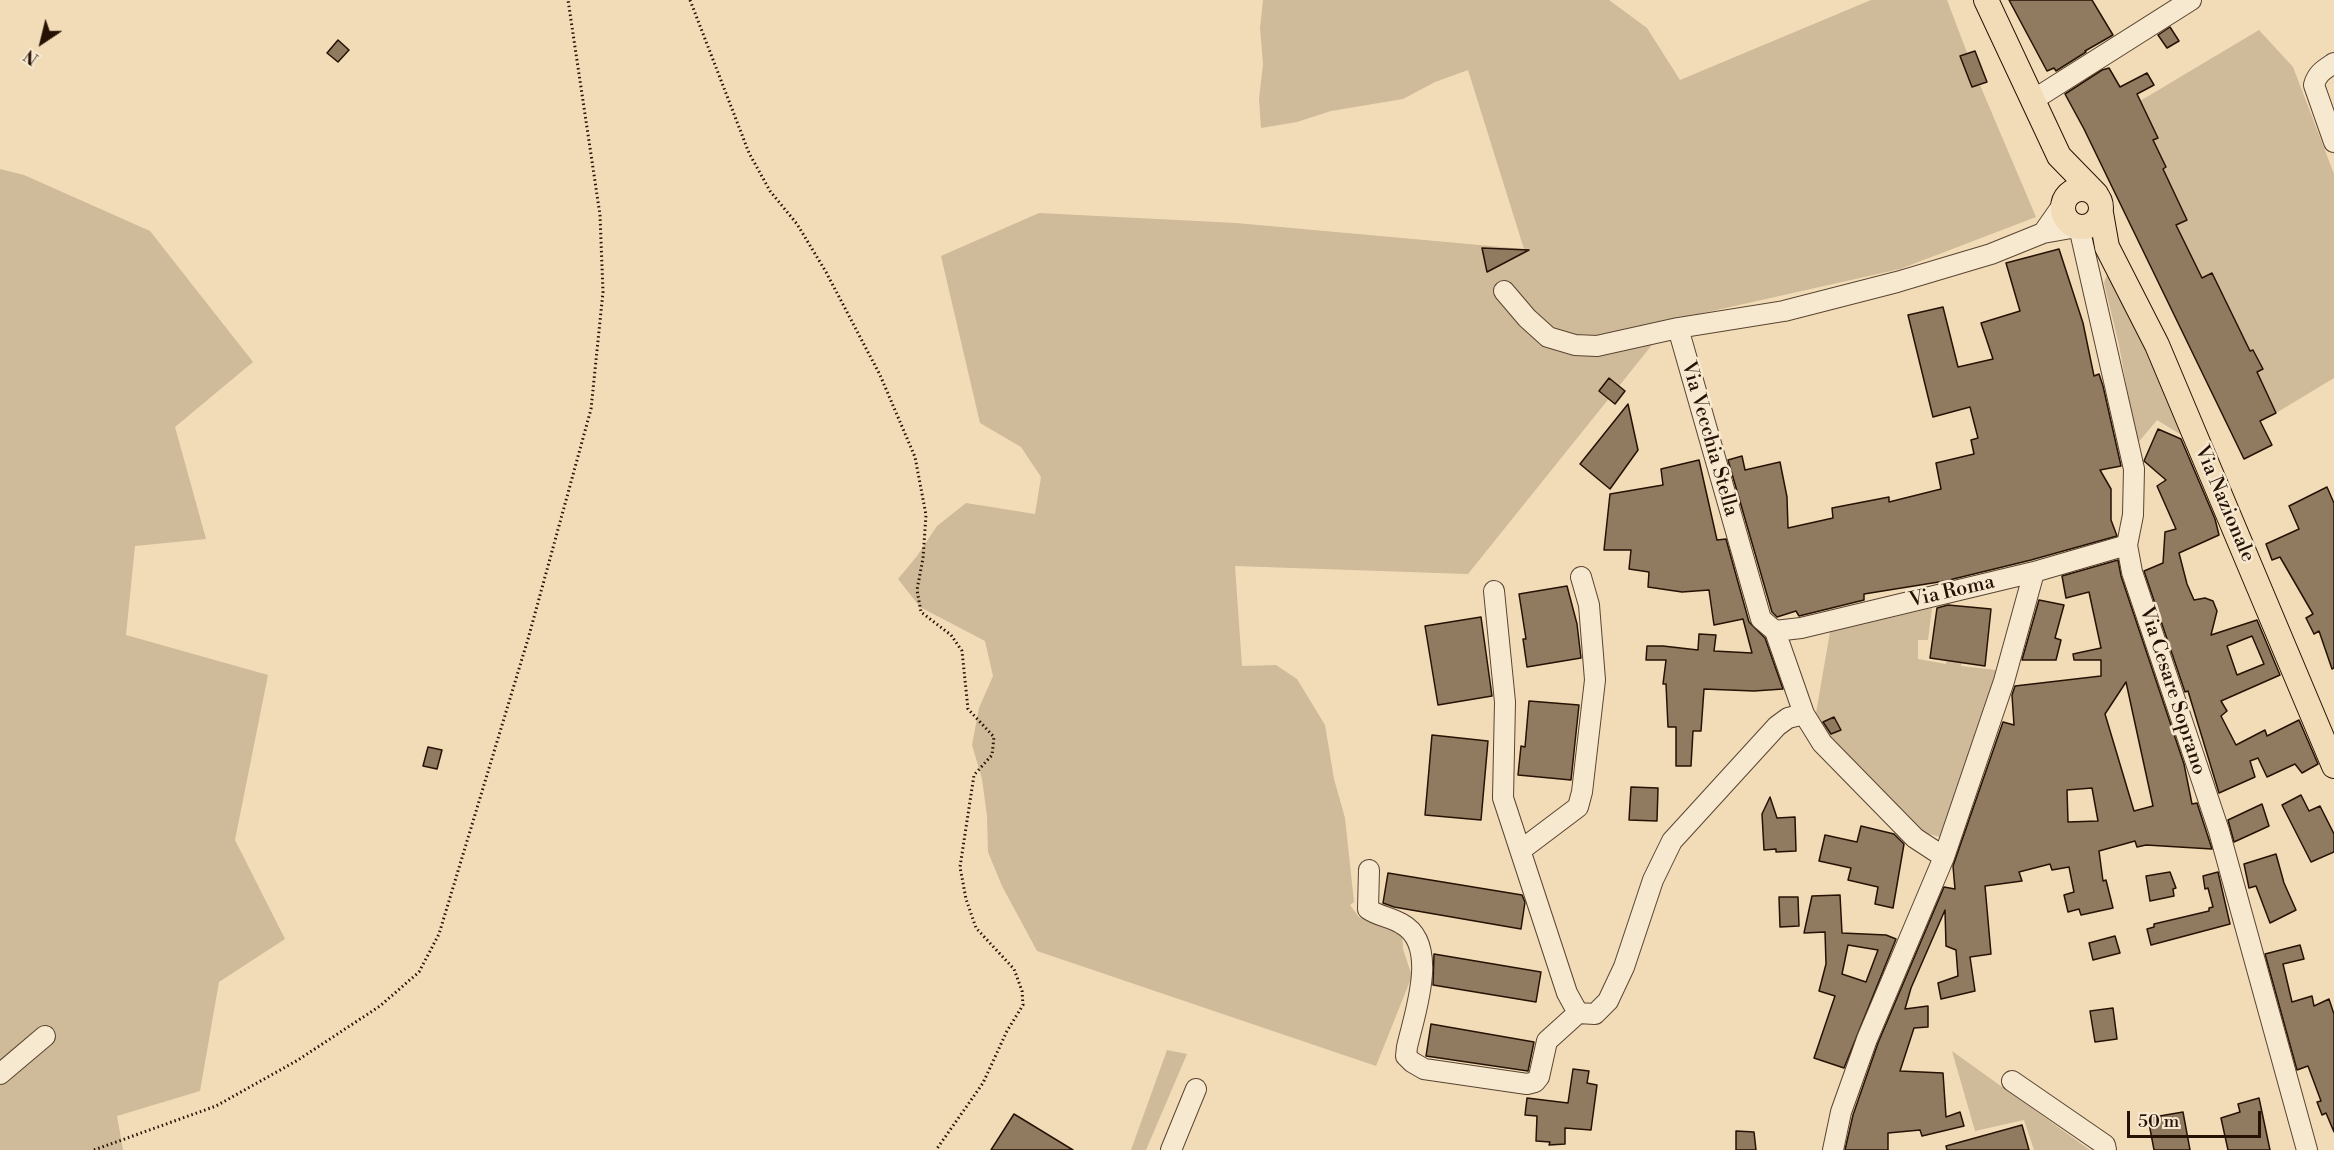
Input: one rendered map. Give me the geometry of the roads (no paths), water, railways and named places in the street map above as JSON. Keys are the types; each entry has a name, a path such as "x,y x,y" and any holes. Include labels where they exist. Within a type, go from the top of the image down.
{"main road":[{"name":"Via Nazionale","path":"1986,0 2087,218 2107,247 2157,345 2334,766"},
{"name":"Via Nazionale","path":"2059,156 2063,209 2067,220 2087,218"},
{"path":"2064,203 2071,192 2084,189 2087,218"}],"street":[{"path":"2033,100 2191,0"},
{"path":"2334,63 2321,71 2315,78 2314,85 2334,142"},
{"path":"2043,233 2064,203"},
{"path":"1504,291 1527,318 1548,337 1575,345 1597,346 1678,328 1784,311 1897,282 1991,254 2087,218"},
{"name":"Via Cesare Soprano","path":"2087,218 2134,469 2133,516 2127,545 2132,572 2219,831 2307,1150"},
{"name":"Via Vecchia Stella","path":"1678,328 1761,619 1775,631 1804,714 1822,743 1916,838 1944,857"},
{"name":"Via Roma","path":"1775,631 1801,628 2034,572 2127,545"},
{"path":"1833,1150 1841,1112 1867,1039 1944,857 2007,672 2034,572"},
{"path":"1521,850 1578,807 1582,792 1595,680 1589,605 1581,577"},
{"path":"1494,591 1505,702 1503,798 1567,993 1578,1014"},
{"path":"1369,870 1368,909 1380,917 1403,924 1414,935 1421,950 1422,974 1406,1056 1424,1069 1527,1084 1536,1082 1547,1041 1578,1014 1595,1014 1608,1001 1624,967 1653,880 1672,841 1778,726 1788,718 1804,714"},
{"path":"0,1074 45,1036"},
{"path":"2012,1081 2104,1145 2106,1150"},
{"path":"1171,1150 1196,1089"}]}
